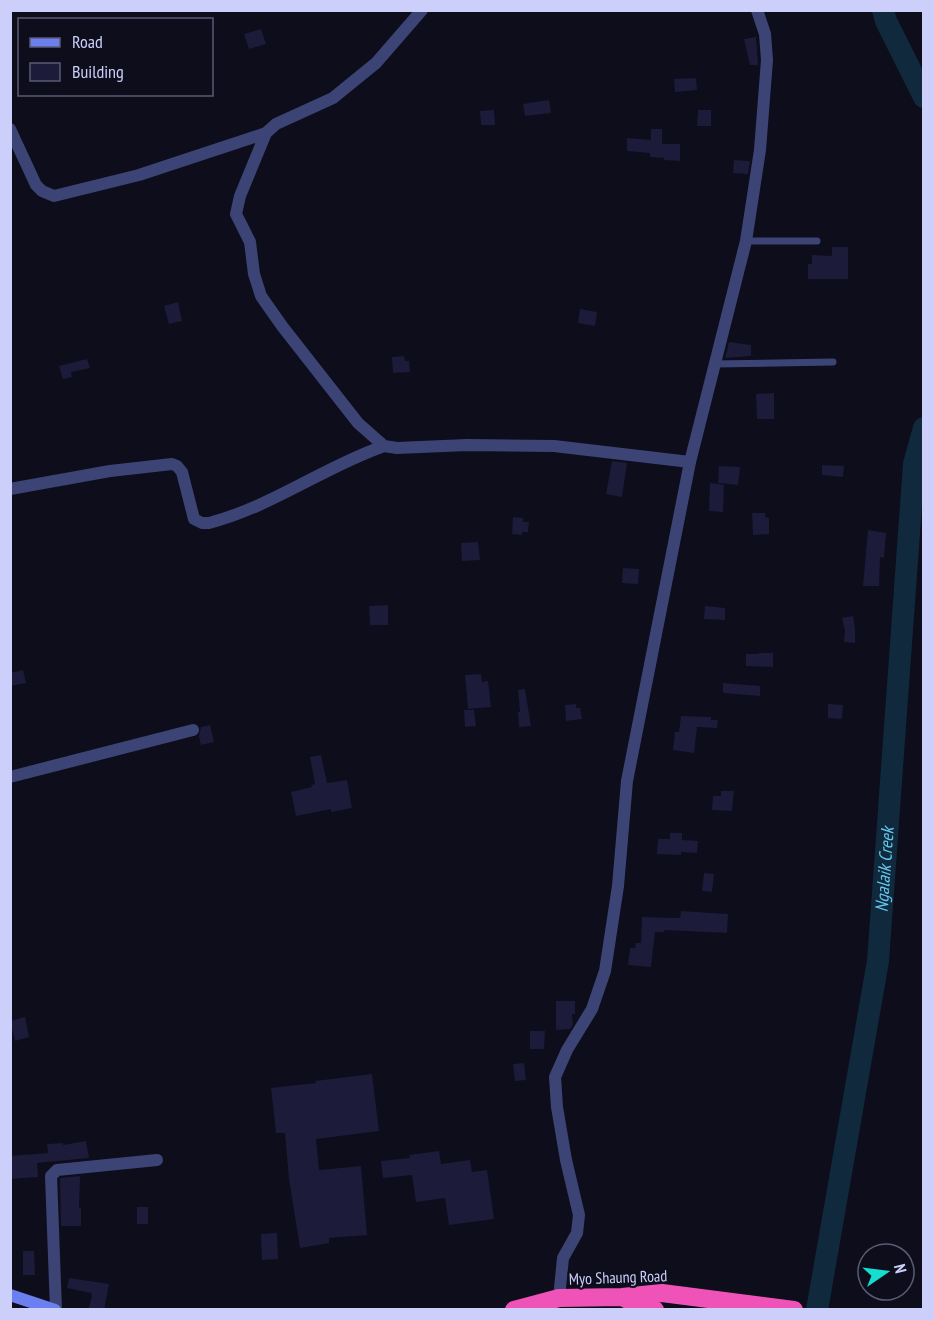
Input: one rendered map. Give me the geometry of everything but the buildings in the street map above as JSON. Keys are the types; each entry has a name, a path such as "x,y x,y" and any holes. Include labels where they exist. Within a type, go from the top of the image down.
{"highway":[{"name":"Myo Shaung Road","path":"514,1310 559,1298 622,1297 662,1293 794,1310"},
{"path":"622,1297 656,1310"}],"street":[{"path":"10,129 36,185 42,191 54,196 139,175 266,133 276,124 333,98 376,63 422,10"},
{"path":"559,1298 563,1258 577,1233 579,1215 566,1160 557,1107 555,1077 567,1050 592,1009 605,971 618,886 627,781 690,462 746,241 760,150 767,60 765,34 757,10"},
{"path":"266,133 240,196 236,214 250,242 254,274 261,296 358,423 384,447"},
{"path":"10,489 110,471 172,464 182,472 194,519 202,523 209,523 250,509 315,479 357,456 384,447 554,446 690,462"},
{"path":"10,777 193,730"},
{"path":"10,1295 55,1310 51,1176 57,1170 157,1160"}],"lane":[{"path":"746,241 817,241"},
{"path":"715,364 833,362"}],"waterway":[{"name":"Ngalaik Creek","path":"883,10 886,21 924,97"},
{"name":"Ngalaik Creek","path":"817,1310 878,961 914,464 924,428"}]}
